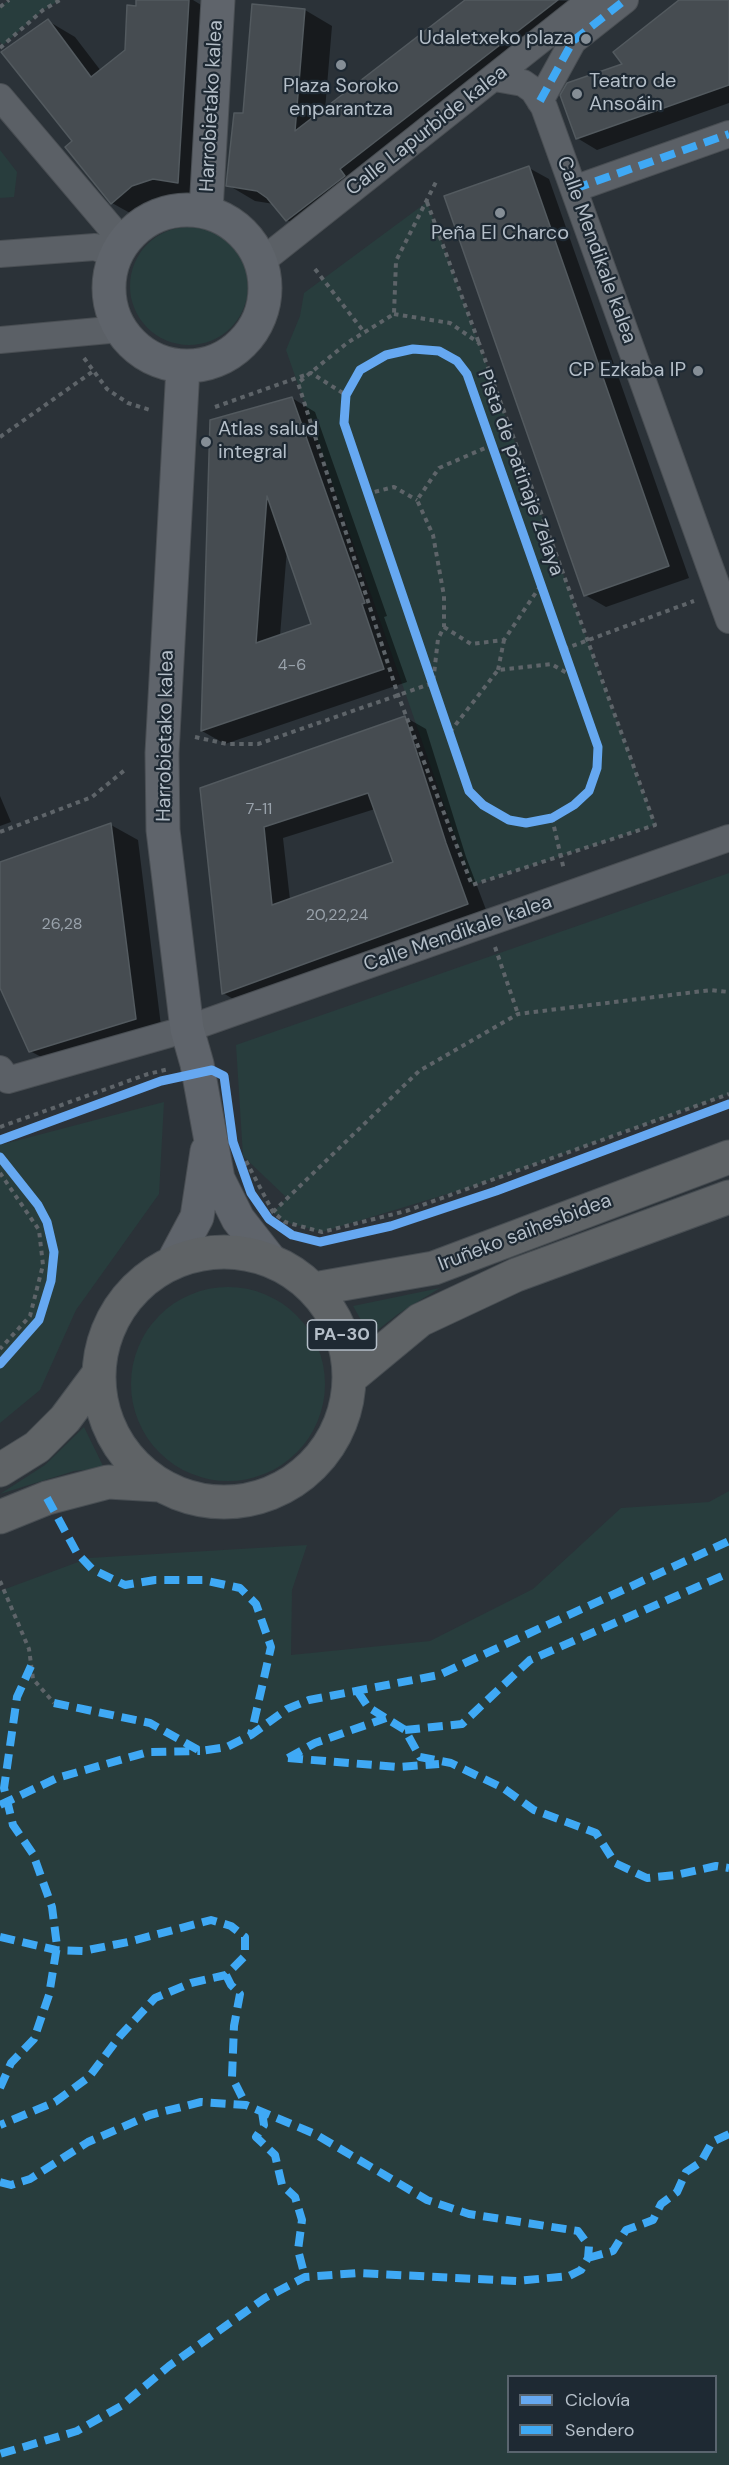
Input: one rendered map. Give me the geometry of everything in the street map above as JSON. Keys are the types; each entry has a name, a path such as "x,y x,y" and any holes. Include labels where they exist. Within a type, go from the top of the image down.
{"highway":[{"name":"Iruñeko saihesbidea","path":"314,1289 435,1269 729,1157"},
{"name":"Iruñeko saihesbidea","path":"351,1378 420,1320 516,1275 729,1197"},
{"name":"PA-30","path":"238,1252 270,1260 294,1272 314,1289 334,1315 347,1345 351,1378 344,1415 328,1449 302,1477 269,1495 232,1503 194,1500 159,1485 126,1457 105,1419 98,1376 103,1341 118,1308 142,1281 172,1262 205,1253 238,1252"},
{"name":"PA-30","path":"0,1470 37,1447 65,1419 98,1376"},
{"name":"PA-30","path":"0,1516 46,1497 108,1482 159,1485"}],"main road":[{"name":"Harrobietako kalea","path":"206,211 218,0"},
{"path":"183,209 206,211 229,221 249,238 262,261 266,286 263,311 251,334 232,352 209,363 183,367 158,361 136,348 120,328 110,305 109,280 119,249 139,225 160,214 183,209"},
{"name":"Harrobietako kalea","path":"183,367 162,753 163,830 187,1029 198,1068 218,1179 233,1209 270,1260"},
{"name":"Harrobietako kalea","path":"172,1262 196,1216 203,1187 209,1137"}],"street":[{"name":"Calle Lapurbide kalea","path":"262,261 591,0"},
{"path":"540,101 573,41 626,0"},
{"name":"Calle Mendikale kalea","path":"495,78 523,83 540,101 729,620"},
{"path":"0,97 119,249"},
{"path":"573,189 729,134"},
{"path":"0,254 95,247 119,249"},
{"path":"0,340 75,335 120,328"},
{"name":"Calle Mendikale kalea","path":"0,1070 8,1080 187,1029 729,838"}],"path":[{"path":"0,7 9,0"},
{"path":"0,48 43,10 60,0"},
{"path":"394,314 396,261 437,180"},
{"path":"427,202 479,343 655,825 472,885 398,696 298,384 347,343 394,314 450,323 479,343"},
{"path":"315,269 364,332"},
{"path":"75,335 92,372 107,389 128,403 150,410"},
{"path":"0,437 92,372"},
{"path":"311,373 347,396"},
{"path":"215,407 311,373"},
{"path":"417,500 439,468 492,445"},
{"path":"363,483 370,505"},
{"path":"366,494 394,488 417,500 433,535 439,558 444,627 438,639 434,688"},
{"path":"453,742 448,727 498,670 504,640 542,585"},
{"path":"564,649 694,601"},
{"path":"444,627 471,644 504,640"},
{"path":"560,639 577,687"},
{"path":"425,661 434,688"},
{"path":"498,670 551,664 574,677"},
{"path":"195,737 227,744 258,744 398,696 434,688"},
{"path":"0,832 92,797 126,769"},
{"path":"552,817 570,894"},
{"path":"487,924 518,1014"},
{"path":"273,1212 419,1071 518,1014 711,990 729,992"},
{"path":"39,1124 198,1068"},
{"path":"0,1127 148,1074 198,1068"},
{"path":"240,1155 273,1212 285,1222 322,1232 406,1211 729,1094"},
{"path":"602,1152 729,1104"},
{"path":"240,1155 251,1193 269,1219 292,1235 320,1242 336,1240"},
{"path":"0,1173 39,1230 43,1265 30,1316 4,1352"},
{"path":"382,1228 454,1205"},
{"path":"30,1332 45,1300"},
{"path":"4,1352 23,1340"},
{"path":"0,1581 29,1649 33,1679 54,1703"}],"green space":[{"path":"9,0 60,0 43,10 3,45 0,42 0,7"},
{"path":"0,150 17,172 14,197 0,198"},
{"path":"427,202 655,825 472,885 286,350 300,316 304,293"},
{"path":"189,227 212,231 231,244 244,263 248,286 244,309 231,328 212,341 189,345 166,341 147,328 134,309 130,286 134,263 147,244 166,231"},
{"path":"729,873 729,1094 477,1185 322,1232 285,1222 273,1212 287,1198 243,1156 236,1045"},
{"path":"164,1102 159,1194 76,1310 40,1390 0,1423 0,1145"},
{"path":"238,1287 274,1298 297,1315 309,1330 318,1347 324,1365 324,1403 318,1421 309,1438 297,1453 282,1465 265,1474 247,1480 218,1481 182,1470 153,1446 142,1430 132,1403 131,1374 142,1338 166,1309 182,1298 209,1288"},
{"path":"440,1288 398,1314 370,1336 353,1306"},
{"path":"84,1427 104,1468 74,1471 0,1494 45,1465"},
{"path":"729,1491 729,2465 0,2465 0,1591 89,1558 307,1545 292,1590 291,1655 430,1641 533,1589 621,1508 709,1502"}],"building":[{"path":"136,0 189,0 178,183 153,179 132,186 111,204 65,147 72,141 1,52 48,19 91,77 125,50 127,5 136,6"},
{"path":"465,0 558,0 340,169 345,176 286,221 267,198 257,191 226,186 234,113 243,113 252,4 305,9 295,131"},
{"path":"679,0 729,0 729,85 576,139 560,95 567,83 622,64 613,52"},
{"path":"529,166 669,566 584,596 444,196"},
{"path":"292,397 365,603 362,604 384,669 201,731 210,420","holes":["267,496 311,624 256,643"]},
{"path":"405,716 468,904 222,994 200,788","holes":["368,793 393,862 272,905 264,827"]},
{"path":"111,823 136,1019 29,1052 0,988 0,862"}],"marked path":[{"path":"540,101 573,41 625,0"},
{"path":"574,189 729,134"},
{"path":"47,1498 77,1553 92,1569 125,1585 155,1580 203,1580 240,1588 256,1604 271,1647 251,1735"},
{"path":"54,1703 150,1723 200,1751 227,1747 251,1735 287,1709 309,1700 439,1675 729,1541"},
{"path":"405,1730 462,1724 530,1660 729,1573"},
{"path":"0,2088 11,2063 34,2039 49,1995 57,1946 52,1907 33,1854 13,1825 4,1788 17,1697 31,1666"},
{"path":"358,1692 368,1707 405,1730 420,1757 451,1763 503,1788 534,1810 596,1833 615,1863 647,1878 676,1875 716,1866 729,1868"},
{"path":"288,1758 315,1743 386,1718"},
{"path":"0,1805 57,1778 148,1752 200,1751"},
{"path":"288,1758 398,1767 439,1764"},
{"path":"0,1937 56,1950 83,1951 128,1942 211,1920 231,1926 245,1937 245,1956 226,1975 191,1983 155,1998 120,2036 89,2077 55,2102 0,2125"},
{"path":"226,1975 231,1985 240,1994 234,2026 232,2077 246,2105"},
{"path":"0,2182 11,2185 30,2179 88,2142 150,2115 201,2102 246,2105 315,2134 427,2200 469,2214 578,2231 589,2246 588,2258 581,2270 569,2276 517,2281 358,2273 305,2277 265,2298 169,2366 121,2406 77,2431 0,2454"},
{"path":"262,2112 264,2125 256,2137 275,2155 282,2185 295,2197 302,2220 298,2250 305,2277"},
{"path":"588,2258 613,2251 626,2230 653,2220 661,2204 677,2192 686,2172 701,2162 712,2142 729,2134"}],"cycle path":[{"name":"Pista de patinaje Zelaya","path":"413,349 439,351 457,361 467,374 598,747 597,768 589,791 574,805 552,818 526,823 509,820 483,805 469,791 344,423 346,395 360,370 386,355 413,349"},
{"path":"0,1140 161,1081 212,1070 224,1076 233,1142 251,1193 269,1219 292,1235 320,1242 391,1226 496,1191 729,1104"},
{"path":"0,1157 38,1205 47,1222 54,1252 51,1281 39,1320 0,1364"}],"place":[{"name":"Udaletxeko plaza","path":"586,39"},
{"name":"Plaza Soroko enparantza","path":"341,65"},
{"name":"Teatro de Ansoáin","path":"577,94"},
{"name":"Peña El Charco","path":"500,213"},
{"name":"CP Ezkaba IP","path":"698,371"},
{"name":"Atlas salud integral","path":"206,442"}]}
